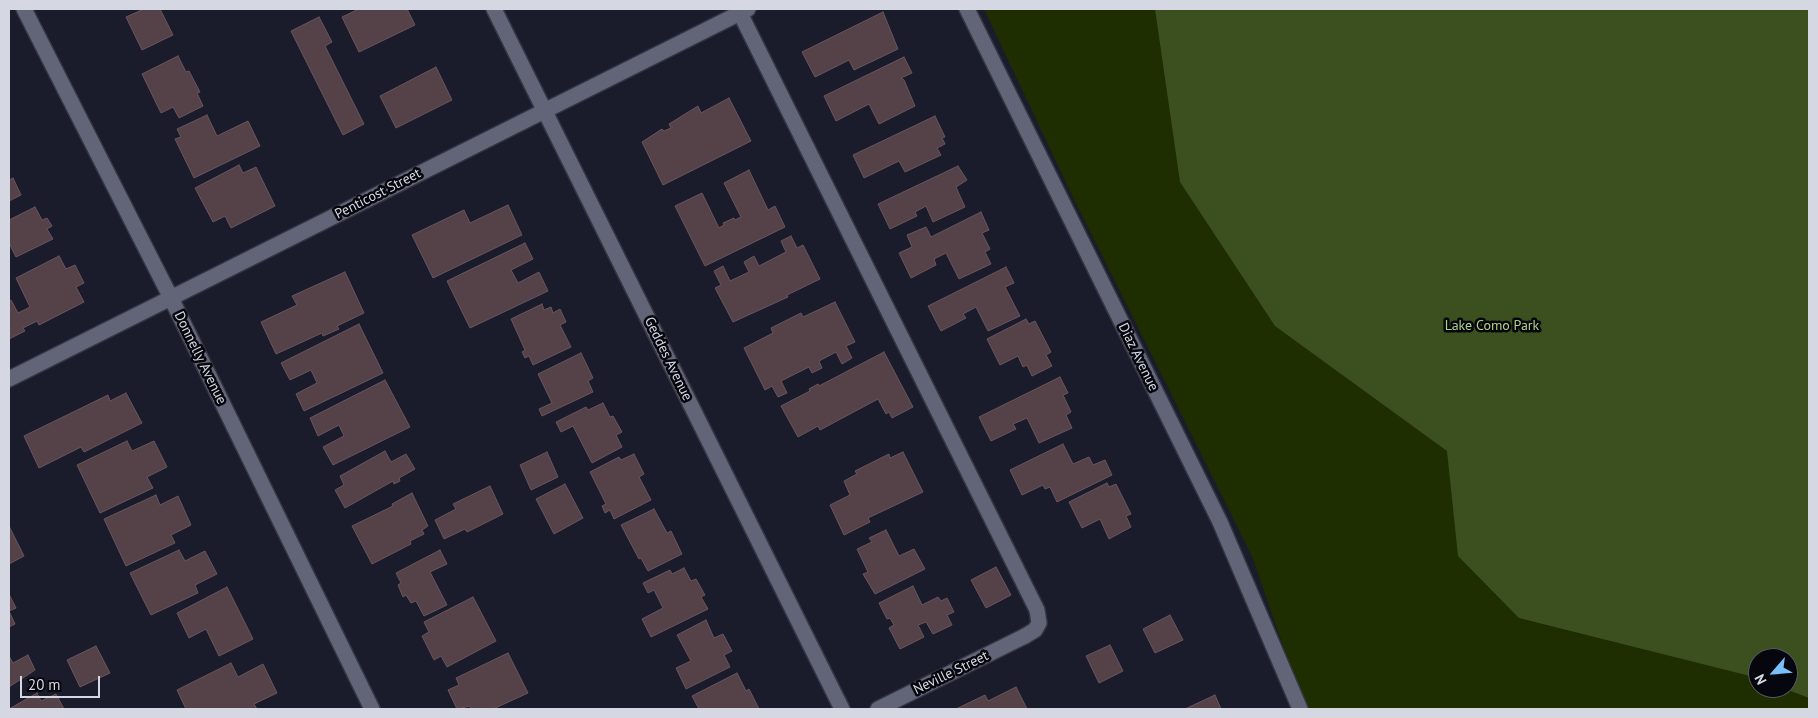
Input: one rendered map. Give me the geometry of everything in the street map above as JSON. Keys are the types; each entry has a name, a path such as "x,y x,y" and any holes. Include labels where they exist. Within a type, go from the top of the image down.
{"street":[{"name":"Donnelly Avenue","path":"24,9 171,298 372,709"},
{"name":"Geddes Avenue","path":"494,9 842,709"},
{"name":"Diaz Avenue","path":"967,9 1220,522 1300,709"},
{"name":"Penticost Street","path":"9,379 742,10"},
{"name":"Neville Street","path":"742,10 1037,610 1040,623 1035,630 1025,636 878,709"}],"green space":[{"name":"Lake Como Park","path":"984,9 1809,9 1809,709 1305,709 1252,556 1072,195"},
{"name":"Lake Como Park","path":"1155,9 1809,9 1809,698 1798,694 1798,648 1748,648 1748,675 1519,618 1458,556 1447,451 1275,326 1180,182"}],"building":[{"path":"144,9 160,9 173,35 142,50 126,17"},
{"path":"359,9 407,9 415,25 359,52 342,17"},
{"path":"883,12 898,49 854,70 849,60 815,77 802,52"},
{"path":"319,17 332,42 325,46 364,124 343,135 291,31"},
{"path":"178,56 186,72 189,71 200,92 197,93 203,106 179,118 173,107 161,113 142,74"},
{"path":"904,57 912,73 901,78 904,80 915,106 879,124 869,104 836,121 824,96"},
{"path":"436,67 452,100 396,128 380,96"},
{"path":"729,98 751,141 663,185 642,142 662,129 664,131 671,128 669,124 698,106 701,113"},
{"path":"207,115 217,136 248,121 260,146 194,178 175,139 181,137 177,129"},
{"path":"935,116 945,137 942,138 945,144 937,148 941,155 905,172 899,161 864,178 853,155"},
{"path":"239,165 243,173 256,167 275,206 231,228 225,216 213,222 195,188"},
{"path":"958,166 967,180 956,187 965,207 933,222 926,206 915,212 917,216 890,229 878,204"},
{"path":"749,170 768,210 775,206 785,227 705,266 675,206 702,193 719,228 724,225 723,223 741,217 724,183"},
{"path":"13,178 21,195 9,201 9,180"},
{"path":"508,205 522,235 433,278 412,235 464,210 470,223"},
{"path":"35,207 42,220 47,218 52,226 47,229 53,239 16,257 9,243 9,220"},
{"path":"981,212 989,230 982,233 990,249 985,252 991,264 959,279 946,253 934,259 936,265 911,278 899,253 912,247 907,235 926,227 931,237"},
{"path":"791,236 797,248 803,245 820,279 787,295 788,297 733,322 715,288 721,285 714,271 723,266 730,281 749,272 744,262 754,256 759,266 786,252 781,241"},
{"path":"525,243 533,259 511,270 518,283 539,272 548,291 470,328 447,281"},
{"path":"59,256 66,269 75,265 84,283 76,287 84,302 39,325 37,321 23,328 25,331 9,339 9,301 11,300 18,313 30,307 16,278"},
{"path":"1006,267 1014,283 1005,287 1020,316 988,331 976,307 963,314 966,318 941,331 928,306"},
{"path":"345,272 364,313 337,326 339,329 323,336 322,333 276,354 261,322 297,305 292,296"},
{"path":"835,302 855,342 846,346 852,358 842,364 836,352 819,361 822,368 812,373 809,367 781,381 787,393 778,397 772,386 765,390 744,348 773,333 771,328 801,313 803,317"},
{"path":"542,304 544,310 551,307 553,313 560,309 566,322 560,325 571,347 533,365 529,356 525,358 522,352 525,350 511,319"},
{"path":"1026,319 1029,324 1035,321 1051,352 1046,355 1052,366 1032,376 1027,365 1023,367 1018,356 1000,365 987,339"},
{"path":"359,324 383,373 304,411 296,394 317,383 311,370 290,380 281,363"},
{"path":"884,352 913,407 892,418 889,412 886,414 878,399 820,430 818,426 798,437 781,406 810,391 809,389 818,384 819,386"},
{"path":"581,353 593,378 588,381 593,392 542,416 539,409 552,403 538,374"},
{"path":"1060,377 1068,393 1063,395 1071,412 1066,415 1072,428 1039,443 1027,418 1013,424 1016,429 991,441 979,417"},
{"path":"385,380 410,427 333,465 323,447 344,436 339,425 318,436 310,418"},
{"path":"126,393 142,423 84,452 81,447 39,468 24,436 108,395 110,401"},
{"path":"603,403 610,417 613,416 622,432 616,435 622,447 592,463 573,426 561,432 556,422 586,407 588,410"},
{"path":"127,441 132,451 154,441 167,467 147,477 153,488 100,513 77,465"},
{"path":"1063,444 1073,464 1089,457 1093,465 1105,460 1112,475 1057,502 1050,487 1045,489 1043,485 1022,495 1010,470"},
{"path":"385,451 391,462 406,454 415,469 399,478 400,481 394,484 393,481 345,508 335,490 344,485 340,476"},
{"path":"547,452 558,477 531,490 520,465"},
{"path":"903,452 923,492 868,518 870,522 844,535 830,505 850,495 844,481 857,474 855,471 889,454 890,458"},
{"path":"634,454 644,474 639,477 651,500 614,519 610,510 605,513 602,506 606,504 590,472 619,457 621,460"},
{"path":"1107,483 1109,487 1116,484 1131,514 1126,516 1131,527 1109,539 1100,519 1082,528 1069,502"},
{"path":"565,484 583,518 554,534 536,499"},
{"path":"490,486 503,514 467,532 465,529 444,539 435,520 456,509 453,504"},
{"path":"412,493 428,526 422,530 424,534 410,541 411,544 372,564 352,526 393,506 392,504"},
{"path":"156,495 160,505 178,496 191,525 171,535 175,543 126,566 104,519"},
{"path":"654,509 667,533 671,531 682,554 648,571 641,558 639,559 621,525"},
{"path":"9,529 24,556 9,564"},
{"path":"886,530 899,556 914,549 925,569 875,594 863,574 868,572 857,549 872,542 869,538"},
{"path":"179,550 185,561 205,551 217,574 195,585 198,593 151,615 130,573"},
{"path":"440,550 447,564 430,572 447,605 424,616 416,601 411,603 406,595 403,597 398,585 401,583 396,573"},
{"path":"996,567 1011,595 986,608 971,580"},
{"path":"684,568 691,581 696,579 705,595 701,597 708,609 651,637 642,619 663,608 654,590 648,593 643,583 670,570 672,574"},
{"path":"913,586 922,605 938,597 941,601 947,598 954,612 947,615 952,625 933,634 926,622 918,625 924,637 900,649 889,628 894,625 890,618 887,619 879,603"},
{"path":"227,587 253,639 219,656 206,629 189,638 177,613"},
{"path":"9,594 16,608 9,611"},
{"path":"473,597 496,641 447,667 441,656 434,660 422,636 429,632 424,622"},
{"path":"9,611 15,624 9,627"},
{"path":"1170,615 1183,640 1155,653 1143,629"},
{"path":"706,620 714,638 723,634 732,651 724,655 730,667 686,689 676,668 691,661 677,635"},
{"path":"1110,645 1123,671 1099,683 1086,656"},
{"path":"96,646 110,673 80,687 67,660"},
{"path":"508,653 528,693 493,709 471,709 470,706 457,709 448,690 459,685 456,678"},
{"path":"28,655 35,670 9,687 9,656 13,663"},
{"path":"231,663 238,677 263,664 277,693 254,704 257,709 186,709 177,690"},
{"path":"737,673 746,691 749,689 759,709 699,709 692,696"},
{"path":"1016,687 1027,709 956,709 985,695 988,701"},
{"path":"37,693 41,701 56,694 64,709 9,709"},
{"path":"1215,695 1221,709 1185,709"}]}
